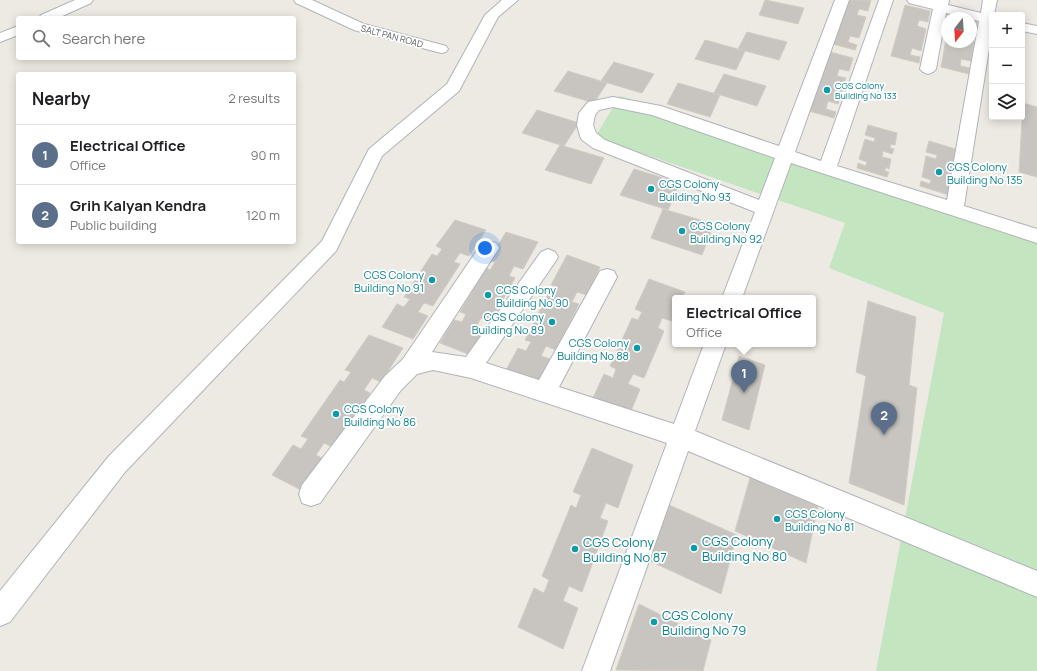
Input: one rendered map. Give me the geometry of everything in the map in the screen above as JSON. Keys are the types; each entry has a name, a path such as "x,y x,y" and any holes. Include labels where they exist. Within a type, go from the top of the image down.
{"street":[{"path":"50,16 86,0"},
{"name":"SALT PAN ROAD","path":"301,0 359,27 441,49"},
{"path":"0,612 117,464 329,246 375,153 453,87 492,15 511,0"},
{"path":"733,295 842,0"},
{"path":"827,169 886,0"},
{"path":"914,0 941,3 989,19 954,210"},
{"path":"989,12 990,0"},
{"path":"928,69 941,3"},
{"path":"1025,28 1037,30"},
{"path":"0,38 16,31"},
{"path":"765,209 599,144 588,136 584,125 587,113 594,106 613,102 655,110 784,155 1037,236"},
{"path":"311,494 393,383 411,366 489,248"},
{"path":"471,368 548,257"},
{"path":"544,392 607,277"},
{"path":"596,671 714,347"},
{"path":"411,366 433,362 471,368 681,437 1037,584"}],"green space":[{"path":"620,96 1037,230 1037,671 876,671 944,313 829,268 845,223 595,137"}],"building":[{"path":"765,0 804,8 798,24 759,15"},
{"path":"845,0 871,0 868,11 859,9 857,15 866,17 859,38 850,36 848,42 857,45 855,50 829,43"},
{"path":"905,5 930,11 928,22 919,20 917,26 926,29 921,51 912,48 910,55 920,57 919,63 891,56"},
{"path":"747,32 787,42 779,60 738,49"},
{"path":"705,40 745,51 736,70 695,59"},
{"path":"944,48 973,48 971,61 961,59 960,66 970,68 969,74 941,67"},
{"name":"CGS Colony Building No 133","path":"826,51 853,58 849,71 839,69 837,76 846,78 838,104 828,101 826,109 836,112 834,118 805,110"},
{"path":"614,62 654,74 642,93 601,81"},
{"path":"568,71 607,83 594,103 554,91"},
{"path":"724,74 766,86 757,106 714,93"},
{"path":"678,83 720,95 710,117 667,104"},
{"path":"1025,104 1037,107 1037,177 1019,172 1022,120 1025,120"},
{"path":"537,110 579,123 564,146 522,133"},
{"path":"868,125 897,133 895,145 891,144 890,148 894,149 892,154 883,151 882,157 891,159 889,169 886,167 885,171 889,172 887,177 857,168 858,163 866,166 867,162 859,159 865,139 874,142 875,138 865,135"},
{"name":"CGS Colony Building No 135","path":"929,141 959,150 957,162 954,161 953,165 957,166 952,196 920,186 921,181 930,184 931,180 922,177 926,156 936,159 937,155 926,152"},
{"path":"560,145 604,158 591,184 545,170"},
{"name":"CGS Colony Building No 93","path":"634,169 680,183 668,210 620,195"},
{"name":"CGS Colony Building No 92","path":"663,209 714,224 702,255 651,238"},
{"name":"CGS Colony Building No 91","path":"455,220 486,230 469,256 460,253 454,262 460,264 433,306 424,303 418,312 428,316 413,339 382,327 397,304 404,307 410,299 404,297 432,254 437,256 442,249 436,246"},
{"name":"CGS Colony Building No 90","path":"506,232 538,242 523,269 514,266 509,276 515,278 491,321 481,318 476,327 487,331 473,356 440,343 454,320 462,322 466,314 460,312 486,268 490,270 495,262 489,260"},
{"name":"CGS Colony Building No 89","path":"567,255 600,267 587,295 577,292 572,302 579,304 556,350 546,346 541,356 553,360 540,386 505,372 518,348 526,351 531,342 525,340 548,294 553,295 557,287 551,285"},
{"name":"CGS Colony Building No 88","path":"649,279 685,292 684,295 672,295 672,321 662,318 658,328 664,331 644,378 633,374 628,384 640,389 629,416 592,400 604,374 613,378 616,369 610,366 632,318 638,320 642,312 635,309"},
{"path":"868,301 916,317 909,385 917,388 904,505 849,483 866,376 856,372"},
{"name":"CGS Colony Building No 86","path":"369,335 403,348 381,382 372,378 364,390 370,393 334,448 324,443 316,455 327,461 307,493 272,475 293,445 301,449 308,439 301,436 340,380 344,382 351,372 345,370"},
{"path":"739,356 765,365 749,430 722,420"},
{"name":"CGS Colony Building No 87","path":"592,448 633,465 618,508 606,503 600,518 608,521 582,592 569,586 563,601 578,608 563,649 518,627 534,588 544,593 549,580 542,576 571,505 576,508 581,495 573,492"},
{"name":"CGS Colony Building No 81","path":"750,478 818,506 806,563 735,531"},
{"name":"CGS Colony Building No 80","path":"669,505 737,535 721,594 650,561"},
{"name":"CGS Colony Building No 79","path":"639,604 711,640 703,671 616,670"}],"place":[{"name":"CGS Colony Building No 133","path":"827,90"},
{"name":"CGS Colony Building No 135","path":"939,172"},
{"name":"CGS Colony Building No 93","path":"651,189"},
{"name":"CGS Colony Building No 92","path":"682,231"},
{"name":"CGS Colony Building No 91","path":"432,280"},
{"name":"CGS Colony Building No 90","path":"488,295"},
{"name":"CGS Colony Building No 89","path":"552,322"},
{"name":"CGS Colony Building No 88","path":"637,348"},
{"name":"Electrical Office","path":"744,393"},
{"name":"CGS Colony Building No 86","path":"336,414"},
{"name":"Grih Kalyan Kendra","path":"884,435"},
{"name":"CGS Colony Building No 81","path":"777,519"},
{"name":"CGS Colony Building No 80","path":"694,548"},
{"name":"CGS Colony Building No 87","path":"575,549"},
{"name":"CGS Colony Building No 79","path":"654,622"}]}
